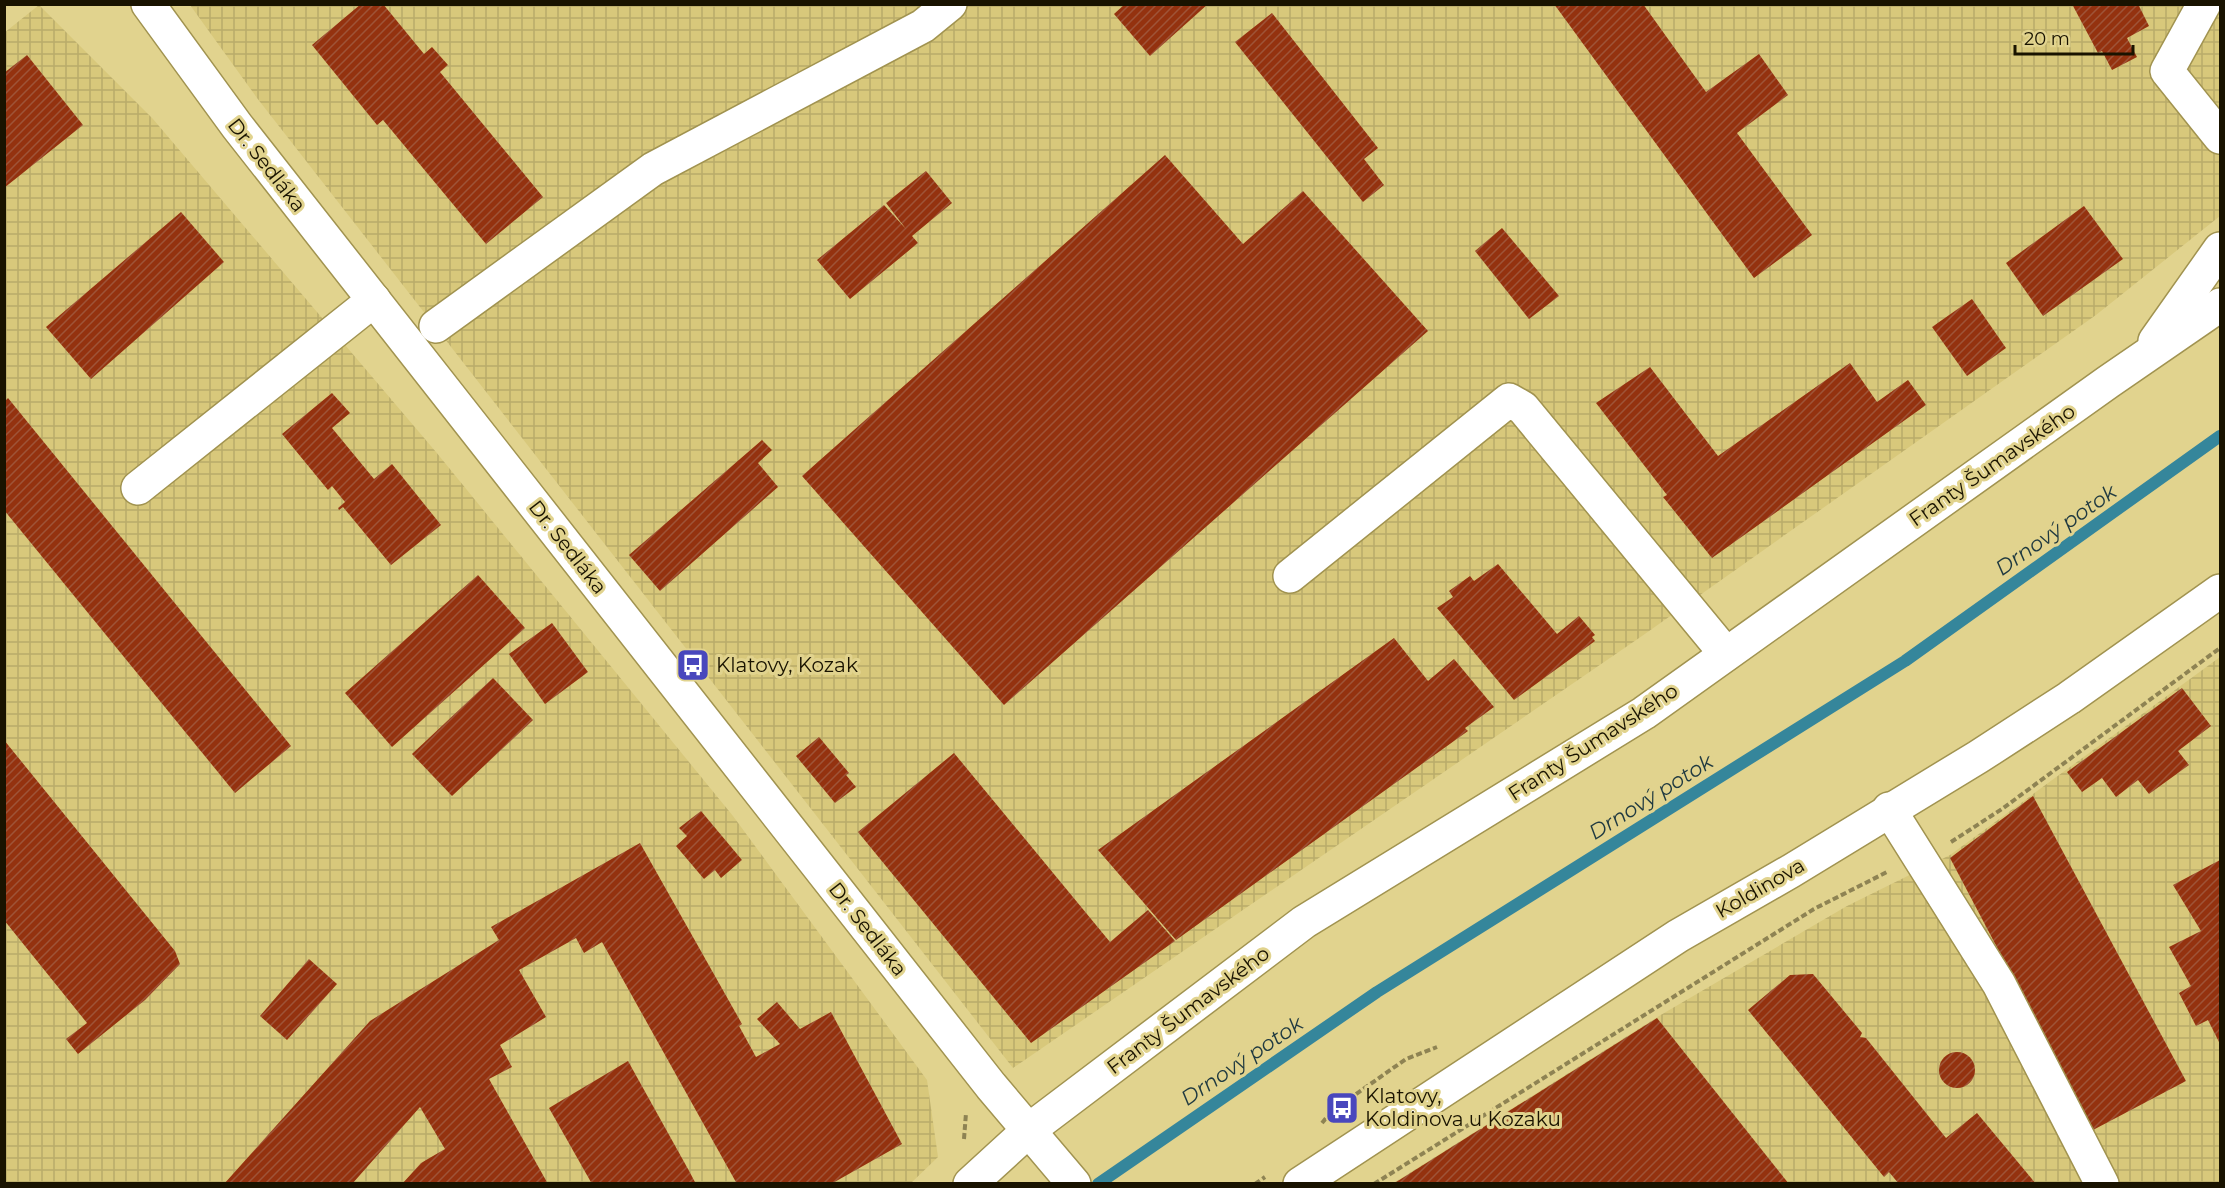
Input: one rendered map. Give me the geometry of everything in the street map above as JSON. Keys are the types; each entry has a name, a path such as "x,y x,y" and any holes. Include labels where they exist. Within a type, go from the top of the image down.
{"street":[{"name":"Dr. Sedláka","path":"148,4 237,126 991,1086 1074,1184"},
{"path":"436,326 653,169 923,26 950,4"},
{"path":"2204,4 2167,71 2220,137"},
{"path":"2144,357 2220,249"},
{"path":"138,488 374,300"},
{"name":"Franty Šumavského","path":"970,1184 1029,1130 1304,922 1644,713 2220,305"},
{"path":"1290,576 1509,400 1523,408 1726,654"},
{"name":"Koldinova","path":"1300,1184 1678,936 1791,871 1889,809 1978,757 2069,698 2220,591"},
{"path":"1889,809 1998,984 2102,1184"}],"path":[{"path":"1374,1184 1814,909 1950,842 2002,809 2220,648"},
{"path":"964,1140 966,1106 991,1086"}],"shaded area":[{"path":"39,5 153,119 436,452 733,816 927,1080 938,1157 910,1184 5,1184 4,33"},
{"path":"190,5 2220,5 2220,216 2096,315 1642,636 1013,1068 257,98"},
{"path":"2220,657 2220,1183 1392,1184 1659,1016 1847,906 1950,855"}],"building":[{"path":"361,4 383,4 424,54 432,47 448,65 440,72 543,197 486,244 383,120 377,125 312,45"},
{"path":"1125,4 1208,4 1150,56 1114,14"},
{"path":"1554,4 1643,4 1706,92 1759,54 1788,95 1737,133 1812,235 1754,278"},
{"path":"2072,4 2138,4 2149,26 2127,38 2137,57 2112,70 2102,51 2098,53"},
{"path":"1272,13 1378,148 1364,159 1384,185 1363,202 1235,42"},
{"path":"27,55 83,125 4,188 4,73"},
{"path":"1165,155 1243,244 1303,191 1428,331 1004,705 802,476"},
{"path":"926,171 952,203 912,236 918,243 850,299 817,260 884,205 906,229 886,203"},
{"path":"2084,206 2123,259 2043,316 2006,263"},
{"path":"181,212 224,262 91,379 46,327"},
{"path":"1502,228 1559,296 1529,319 1475,251"},
{"path":"1972,299 2006,348 1967,376 1932,327"},
{"path":"1850,363 1877,402 1908,380 1926,405 1712,558 1663,497 1667,495 1596,403 1650,367 1718,456"},
{"path":"332,393 350,413 332,428 374,479 392,464 441,525 391,565 343,507 339,510 338,508 345,502 332,486 328,490 282,434"},
{"path":"8,398 291,746 235,793 4,510 4,402"},
{"path":"762,440 772,450 758,463 778,487 660,591 629,555"},
{"path":"1498,564 1557,634 1579,616 1595,635 1592,637 1595,641 1514,700 1437,608 1453,597 1449,591 1470,576 1474,581"},
{"path":"478,575 525,628 392,747 345,693"},
{"path":"552,623 588,672 545,704 509,654"},
{"path":"1394,638 1428,681 1454,659 1494,707 1465,728 1468,731 1176,940 1098,850"},
{"path":"493,678 533,720 452,796 412,754"},
{"path":"2182,688 2211,726 2178,751 2189,765 2149,794 2138,780 2116,797 2102,778 2082,792 2067,772"},
{"path":"819,737 849,773 846,775 856,787 835,803 796,756"},
{"path":"4,740 175,951 180,964 145,1000 78,1054 66,1039 87,1023 4,920"},
{"path":"954,753 1110,942 1148,910 1175,941 1031,1043 858,832"},
{"path":"2033,796 2186,1081 2093,1130 1950,858"},
{"path":"701,811 742,860 721,878 715,870 704,879 676,846 687,836 679,828"},
{"path":"640,843 742,1024 739,1026 756,1057 780,1044 757,1019 777,1002 800,1029 831,1012 902,1144 831,1184 737,1184 602,942 584,953 576,938 519,970 546,1017 500,1045 512,1067 489,1079 548,1184 402,1184 421,1163 445,1149 420,1107 352,1184 224,1184 370,1021 499,940 491,927"},
{"path":"2220,860 2220,1044 2208,1020 2196,1026 2179,993 2191,986 2169,947 2201,931 2173,885"},
{"path":"309,959 337,984 287,1040 260,1016"},
{"path":"1813,974 1862,1033 1860,1037 1866,1038 1946,1138 1977,1113 2036,1184 1899,1184 1889,1172 1884,1177 1748,1010 1790,975"},
{"path":"1657,1018 1789,1184 1393,1184"},
{"path":"1957,1052 1969,1058 1975,1070 1969,1082 1957,1088 1945,1082 1939,1070 1945,1058"},
{"path":"628,1061 696,1184 592,1184 549,1108"}],"waterway":[{"name":"Drnový potok","path":"1098,1184 1377,992 1905,661 2220,436"}],"place":[{"name":"Klatovy, Kozak","path":"693,665"},
{"name":"Klatovy, Koldinova u Kozaku","path":"1342,1108"}]}
